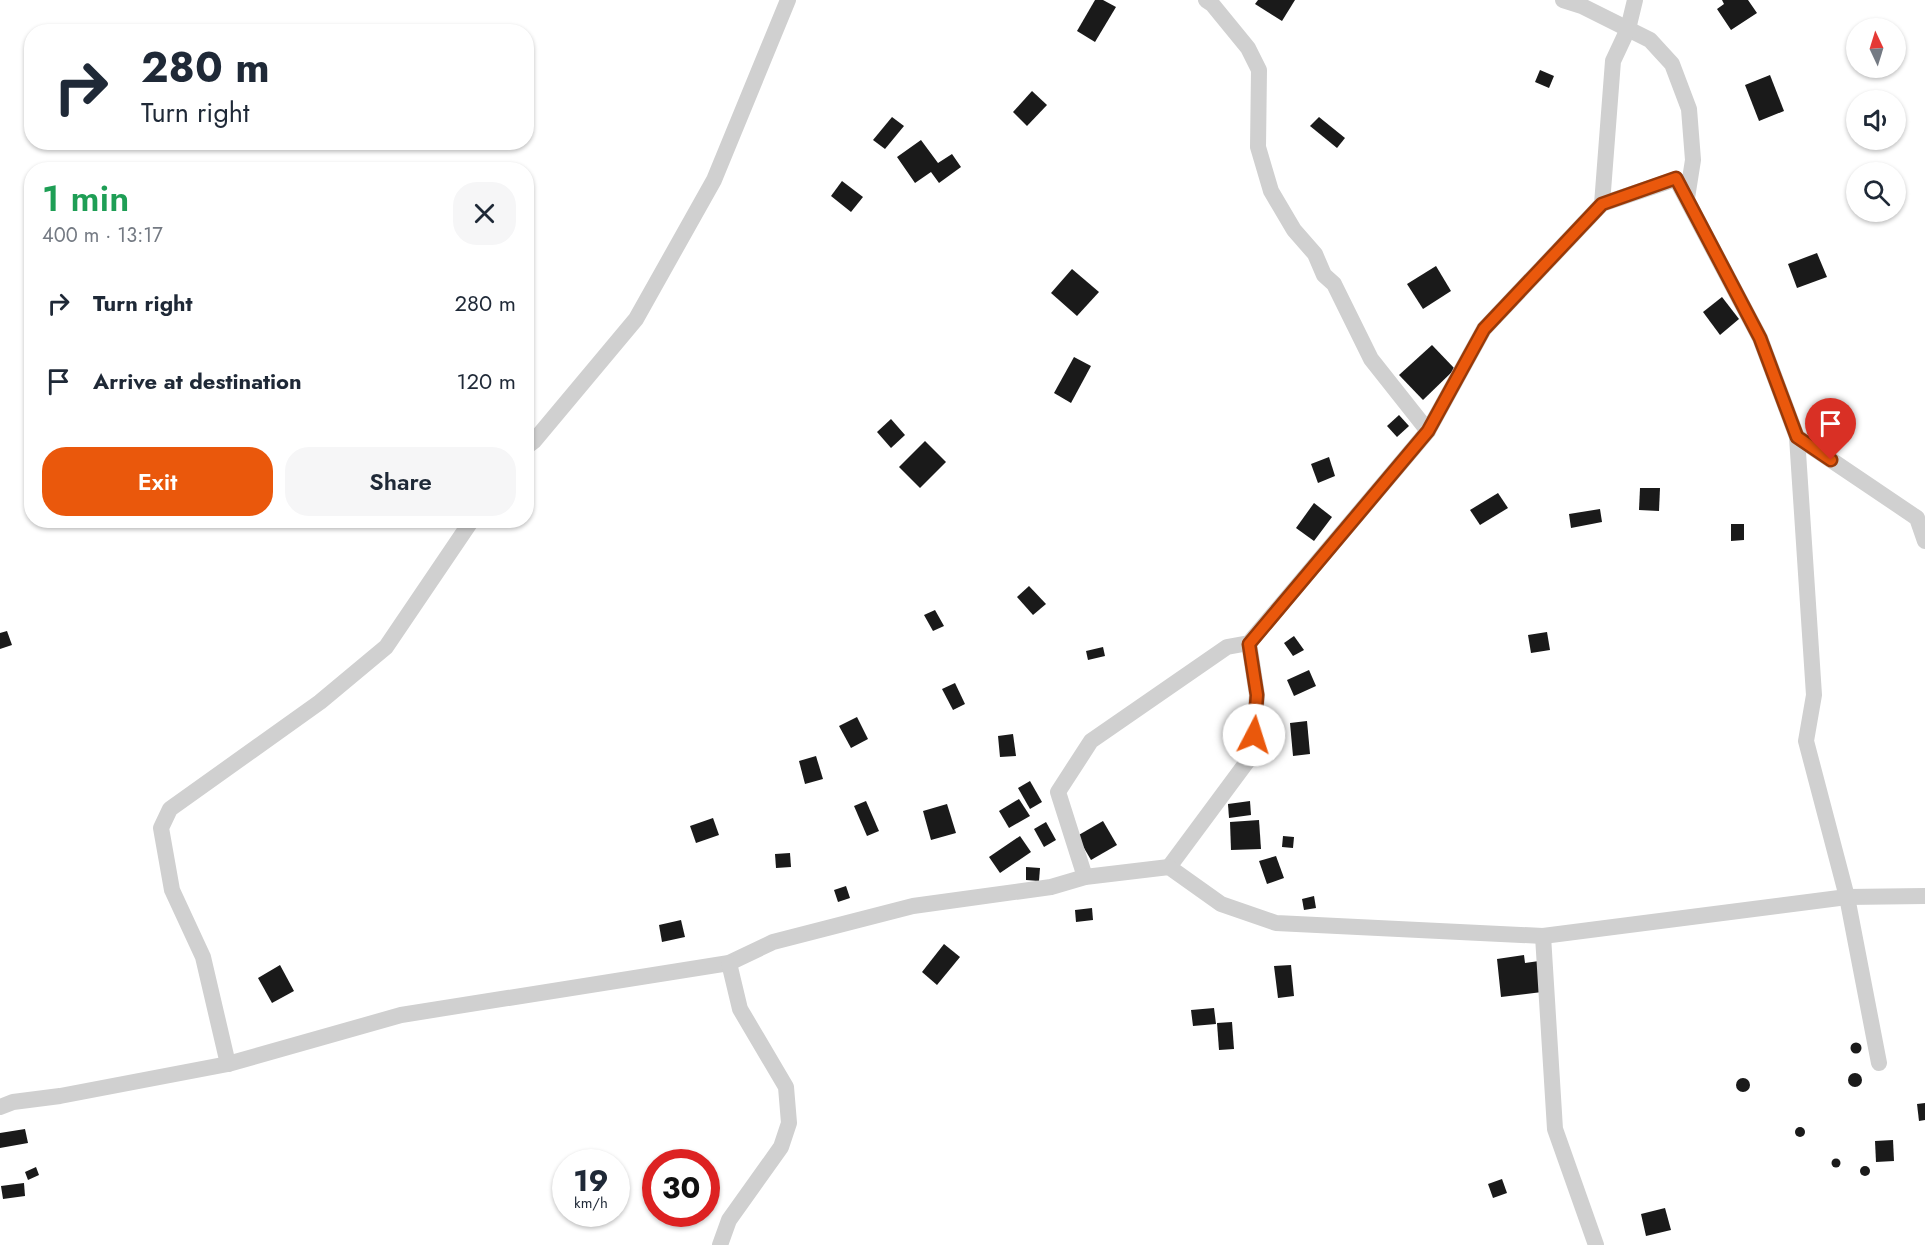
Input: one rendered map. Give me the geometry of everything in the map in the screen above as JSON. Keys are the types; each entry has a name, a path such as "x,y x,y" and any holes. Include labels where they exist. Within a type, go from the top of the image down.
{"street":[{"path":"534,441 636,319 714,180 788,0"},
{"path":"1206,0 1212,4 1248,48 1259,70 1258,147 1271,191 1294,230 1315,254 1324,275 1334,284 1371,359 1428,431"},
{"path":"1563,0 1582,6 1650,40 1672,64 1689,110 1693,160 1687,198"},
{"path":"1602,204 1613,61 1628,29 1635,0"},
{"path":"1085,877 1058,792 1091,741 1227,647 1249,644 1428,431 1484,329 1602,204 1676,178 1760,338 1797,437 1814,695 1806,741 1847,897 1879,1063"},
{"path":"1797,437 1917,518 1925,541"},
{"path":"228,1064 204,957 172,890 161,828 170,809 320,702 386,648 467,528"},
{"path":"1170,867 1252,755 1257,695 1249,644"},
{"path":"0,1107 13,1102 60,1096 228,1064 401,1015 729,963 773,942 913,906 1051,887 1085,877 1170,867 1221,904 1276,923 1543,936 1847,897 1925,896"},
{"path":"1543,936 1555,1129 1596,1245"},
{"path":"720,1245 729,1220 781,1147 789,1123 786,1087 740,1009 729,963"}],"building":[{"path":"1095,0 1103,0 1116,7 1095,42 1077,31"},
{"path":"1258,0 1295,0 1282,21 1255,4"},
{"path":"1722,0 1748,0 1757,13 1731,30 1717,9 1724,4"},
{"path":"1540,70 1554,76 1549,88 1535,82"},
{"path":"1770,75 1784,111 1759,121 1745,85"},
{"path":"1032,91 1047,105 1027,126 1013,112"},
{"path":"892,117 904,126 885,149 873,140"},
{"path":"1319,117 1345,138 1337,148 1310,126"},
{"path":"921,140 938,163 952,154 961,167 939,183 931,172 915,183 897,157"},
{"path":"842,181 863,197 851,212 831,196"},
{"path":"1817,253 1827,277 1797,288 1788,264"},
{"path":"1436,266 1451,291 1423,309 1407,284"},
{"path":"1072,269 1099,292 1077,316 1051,293"},
{"path":"1722,297 1739,319 1720,335 1703,312"},
{"path":"1432,345 1455,369 1423,400 1399,375"},
{"path":"1074,357 1091,366 1071,403 1054,393"},
{"path":"1399,415 1409,426 1397,437 1387,426"},
{"path":"891,419 905,435 891,448 877,432"},
{"path":"925,441 946,462 920,488 899,467"},
{"path":"1329,457 1335,476 1318,483 1311,464"},
{"path":"1640,488 1660,488 1659,511 1639,510"},
{"path":"1498,493 1508,508 1480,525 1470,510"},
{"path":"1314,503 1332,517 1314,541 1296,528"},
{"path":"1600,509 1602,522 1571,528 1569,514"},
{"path":"1731,524 1744,524 1744,540 1731,541"},
{"path":"1029,586 1046,604 1033,615 1017,597"},
{"path":"935,610 944,626 933,631 924,615"},
{"path":"7,631 12,645 0,649 0,633"},
{"path":"1547,632 1550,650 1531,653 1528,635"},
{"path":"1294,636 1304,650 1293,656 1284,643"},
{"path":"1103,647 1105,656 1088,660 1086,651"},
{"path":"1309,670 1316,686 1294,696 1287,680"},
{"path":"955,683 965,704 953,710 942,689"},
{"path":"857,717 868,739 851,748 839,726"},
{"path":"1307,721 1310,754 1293,756 1290,723"},
{"path":"1013,734 1016,756 1000,757 998,736"},
{"path":"816,756 823,779 805,784 799,761"},
{"path":"1030,781 1042,802 1030,809 1018,788"},
{"path":"1019,799 1030,816 1009,828 999,811"},
{"path":"866,801 879,831 867,836 854,806"},
{"path":"1250,801 1251,815 1229,818 1228,804"},
{"path":"947,804 956,833 931,840 923,811"},
{"path":"713,818 719,835 696,843 690,826"},
{"path":"1259,820 1261,849 1231,850 1230,822"},
{"path":"1103,821 1117,845 1091,860 1077,836"},
{"path":"1046,822 1056,840 1044,847 1034,829"},
{"path":"1020,836 1031,852 1000,873 989,857"},
{"path":"1283,836 1294,837 1293,848 1282,847"},
{"path":"790,853 791,867 776,868 775,854"},
{"path":"1276,856 1284,878 1267,884 1259,861"},
{"path":"1026,867 1040,868 1039,881 1026,880"},
{"path":"846,886 850,898 838,902 834,890"},
{"path":"1314,896 1316,908 1304,910 1302,899"},
{"path":"1092,908 1093,920 1076,922 1075,910"},
{"path":"681,920 685,937 662,942 659,925"},
{"path":"944,944 960,957 937,985 922,972"},
{"path":"1524,955 1525,963 1539,961 1542,992 1501,997 1497,959"},
{"path":"280,965 294,991 272,1003 258,978"},
{"path":"1291,965 1294,996 1278,998 1274,966"},
{"path":"1214,1008 1216,1024 1193,1026 1191,1010"},
{"path":"1232,1022 1234,1049 1219,1050 1217,1023"},
{"path":"1856,1042 1862,1048 1856,1054 1850,1048"},
{"path":"1852,1073 1858,1073 1862,1080 1858,1087 1852,1087 1848,1083 1848,1077"},
{"path":"1740,1078 1746,1078 1750,1085 1746,1092 1740,1092 1736,1088 1736,1082"},
{"path":"1925,1103 1925,1120 1919,1121 1917,1104"},
{"path":"1800,1127 1804,1128 1804,1136 1800,1137 1796,1136 1795,1132 1796,1128"},
{"path":"25,1129 28,1143 0,1148 0,1133"},
{"path":"1893,1140 1894,1161 1876,1162 1875,1141"},
{"path":"1836,1159 1840,1163 1836,1167 1832,1163"},
{"path":"1865,1166 1870,1171 1865,1176 1860,1171"},
{"path":"36,1167 39,1175 28,1180 25,1172"},
{"path":"1502,1179 1507,1193 1493,1198 1488,1184"},
{"path":"24,1183 25,1196 3,1199 1,1186"},
{"path":"1665,1208 1671,1230 1646,1236 1641,1214"}],"route":[{"path":"1254,735 1257,695 1249,644 1428,431 1484,329 1602,204 1676,178 1760,338 1797,437 1831,460"}]}
